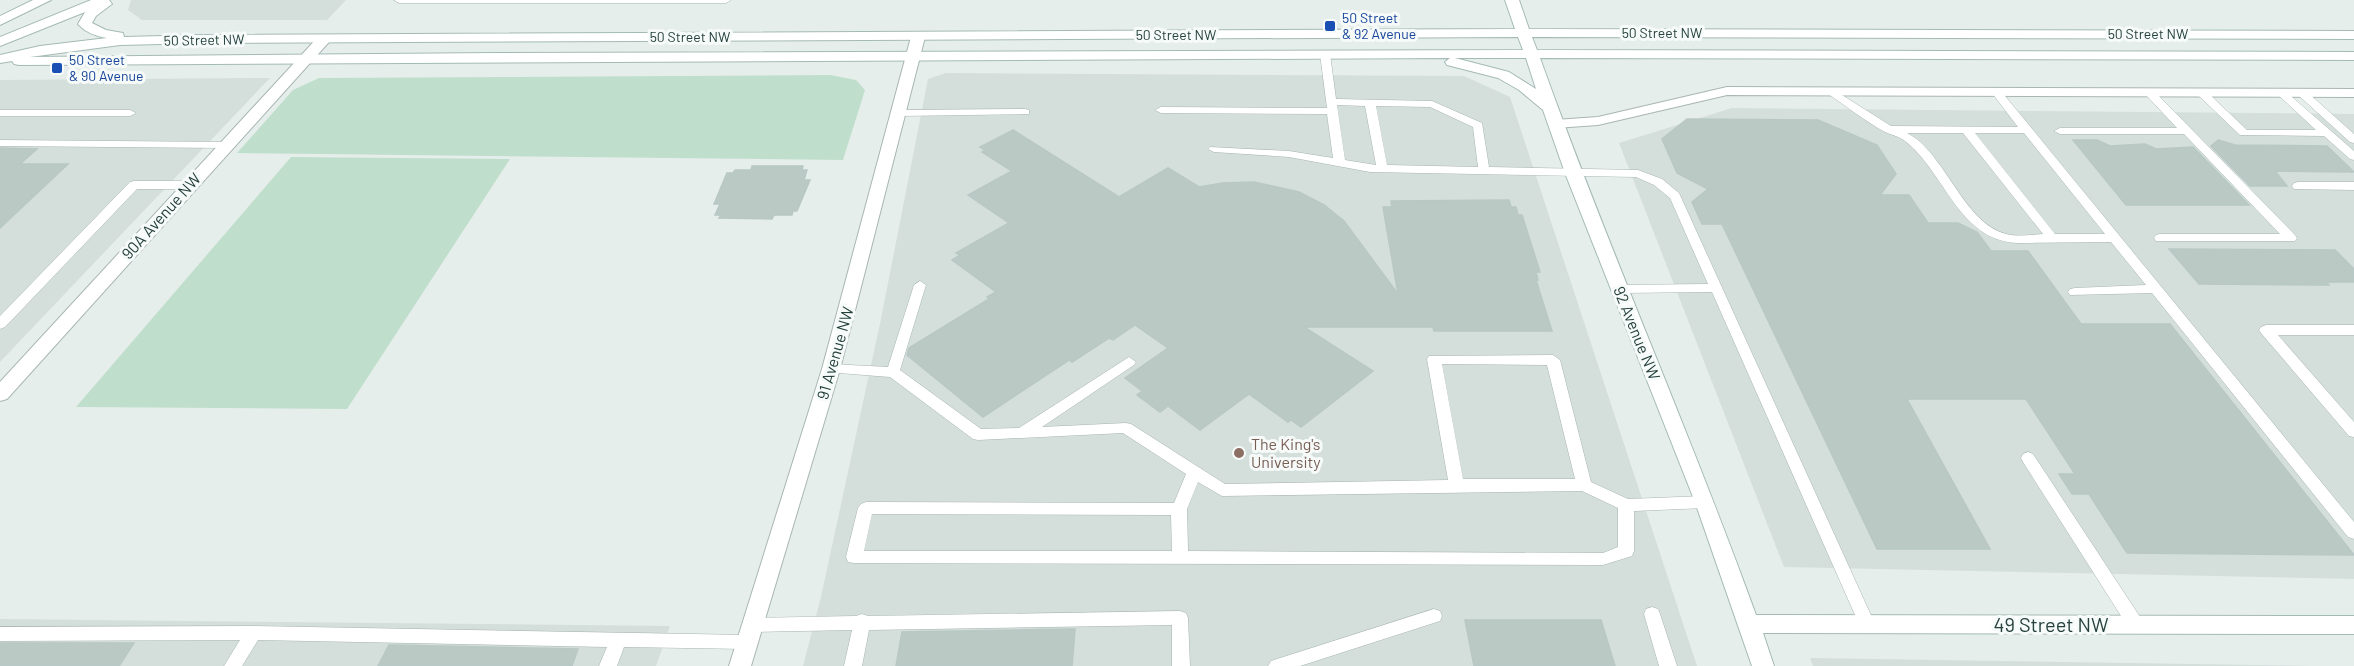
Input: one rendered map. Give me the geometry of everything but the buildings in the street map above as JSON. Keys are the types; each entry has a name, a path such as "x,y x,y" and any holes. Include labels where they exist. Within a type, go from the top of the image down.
{"main road":[{"path":"0,21 44,0"},
{"path":"0,42 102,0"},
{"path":"111,0 90,14 85,24 91,30 101,33 147,41"},
{"name":"92 Avenue NW","path":"1512,0 1573,173 1704,502 1763,666"},
{"name":"50 Street NW","path":"0,60 48,47 147,41 324,39 1522,33 2354,35"},
{"name":"91 Avenue NW","path":"740,666 831,369 900,113 918,37"},
{"name":"90A Avenue NW","path":"0,394 324,39"},
{"name":"50 Street NW","path":"0,60 1324,54 2354,56"},
{"path":"1390,54 1466,64 1501,72 1529,89 1552,116 1598,121 1727,91 2354,93"},
{"name":"49 Street NW","path":"1747,624 2354,625"}],"lane":[{"path":"399,0 726,0"},
{"path":"1324,54 1339,161"},
{"path":"1831,92 1888,129 1907,137 1920,148 1977,222 1990,233 2004,238 2115,238"},
{"path":"1997,93 2354,533"},
{"path":"2150,93 2291,237 2160,238"},
{"path":"2202,93 2244,133 2326,133"},
{"path":"2281,93 2354,157"},
{"path":"2302,93 2352,136"},
{"path":"1370,103 1382,168"},
{"path":"1161,110 1370,103 1432,104 1478,125 1484,172"},
{"path":"0,113 130,112"},
{"path":"900,113 1024,112"},
{"path":"1888,129 2028,130"},
{"path":"1966,129 2052,237"},
{"path":"2060,131 2187,131"},
{"path":"0,143 225,145"},
{"path":"1214,149 1289,154 1382,168 1638,174 1658,182 1675,196 1867,624"},
{"path":"0,324 134,185 189,185"},
{"path":"2298,186 2354,186"},
{"path":"893,372 920,285"},
{"path":"1619,289 1716,288"},
{"path":"2075,292 2156,289"},
{"path":"2354,330 2266,330 2354,432"},
{"path":"1457,485 1434,359 1553,360 1584,485"},
{"path":"1022,433 1129,362"},
{"path":"831,369 893,372 978,435 1126,428 1222,490 1584,485 1626,505 1704,502"},
{"path":"2028,458 2136,625"},
{"path":"1180,558 1179,509 1194,472"},
{"path":"1179,509 866,508 854,557 1603,559 1626,551 1626,505"},
{"path":"1652,614 1668,666"},
{"path":"1276,666 1434,616"},
{"path":"0,634 253,633 618,640 750,633 862,621 1180,618 1181,666"},
{"path":"853,666 862,621"},
{"path":"233,666 253,633"},
{"path":"608,666 618,640"}],"shaded area":[{"path":"131,0 346,0 327,20 142,20 128,10"},
{"name":"The King's University","path":"946,73 1464,76 1510,97 1697,666 803,666 821,597 881,319 928,79"},
{"path":"270,78 0,362 0,80"},
{"path":"1732,108 2354,114 2354,579 1784,567 1619,143"},
{"path":"0,619 670,626 656,666 0,666"},
{"path":"1810,658 2314,666 1813,666"}],"green space":[{"path":"830,75 856,80 865,90 843,160 237,153 293,90 319,78"},
{"path":"291,157 510,159 347,409 76,407"}],"place":[{"name":"50 Street & 92 Avenue","path":"1330,26"},
{"name":"50 Street & 90 Avenue","path":"57,68"},
{"name":"The King's University","path":"1239,453"}]}
